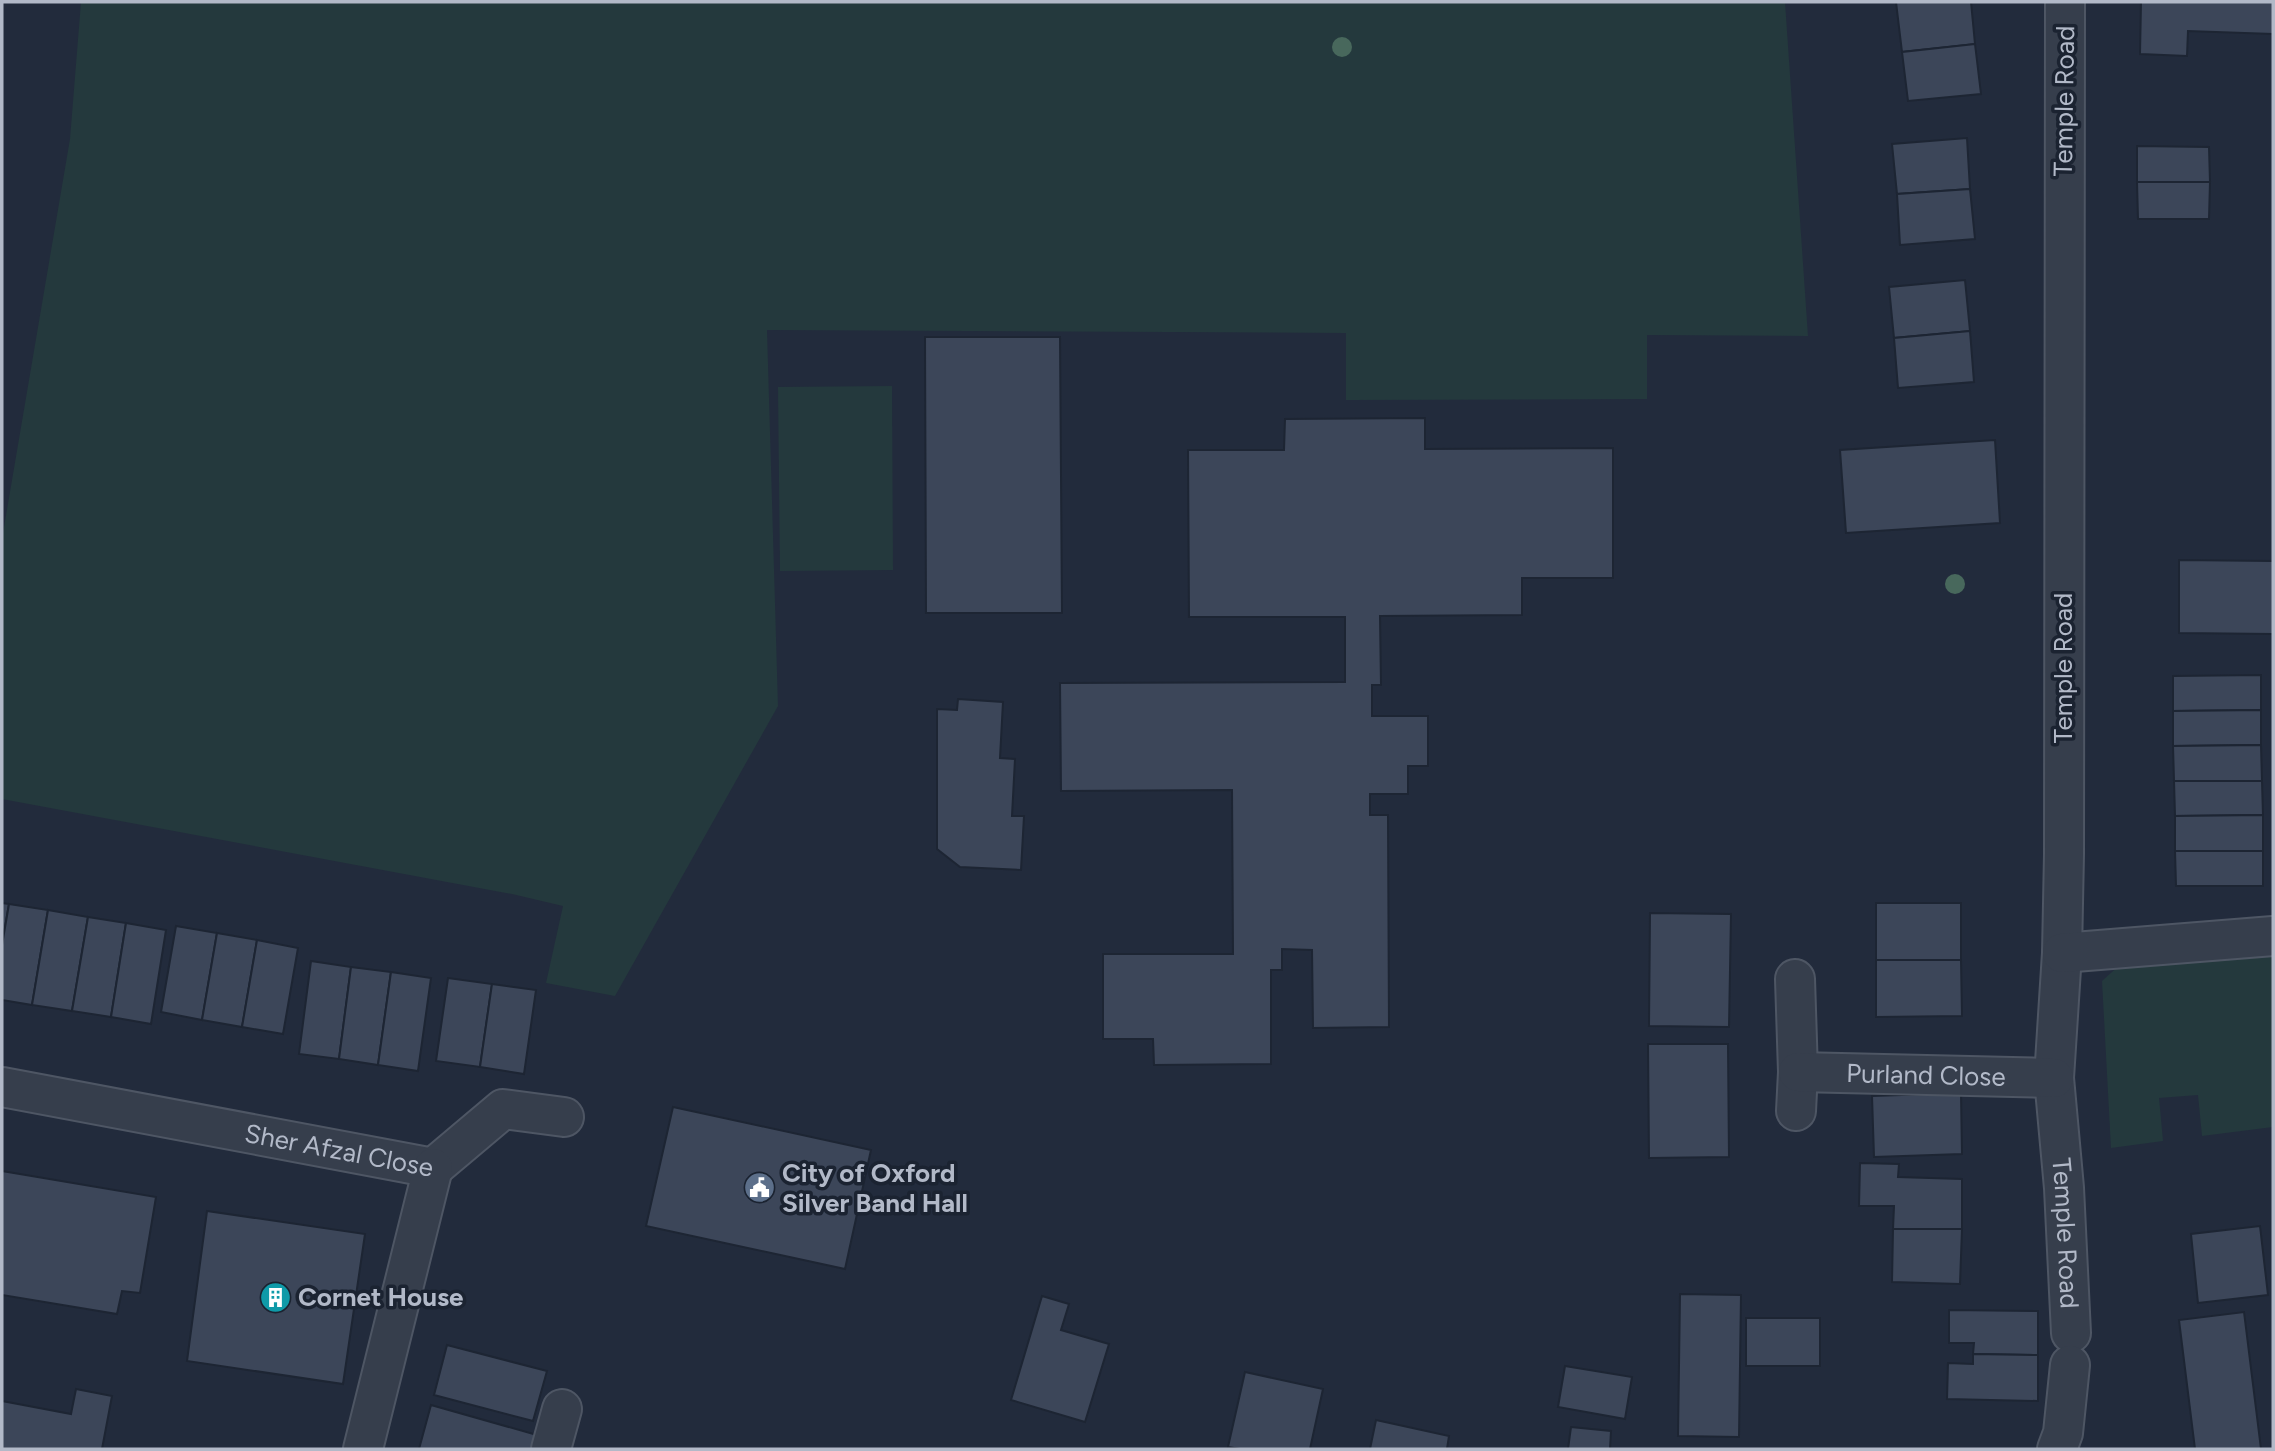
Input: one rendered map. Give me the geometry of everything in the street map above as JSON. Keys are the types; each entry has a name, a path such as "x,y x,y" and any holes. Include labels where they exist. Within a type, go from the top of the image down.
{"street":[{"name":"Temple Road","path":"2057,1449 2063,1433 2070,1349 2064,1188 2054,1078 2062,953 2064,854 2065,2"},
{"path":"2062,953 2273,936"},
{"path":"1795,979 1798,1072 1796,1111"},
{"name":"Purland Close","path":"1798,1072 2054,1078"},
{"name":"Sher Afzal Close","path":"2,1087 433,1168 363,1449"},
{"path":"433,1168 503,1109 564,1117"},
{"path":"551,1449 562,1409"}],"green space":[{"path":"81,2 1785,2 1808,336 1647,335 1647,399 1346,400 1346,333 767,330 778,706 615,996 546,983 563,906 512,894 2,799 2,539 70,139"},
{"path":"892,386 893,570 780,571 778,387"},
{"path":"2273,940 2273,1127 2202,1136 2198,1095 2159,1098 2163,1141 2111,1148 2102,981 2122,963"}],"building":[{"path":"1896,2 1971,2 1975,44 1902,52"},
{"path":"2141,2 2273,2 2273,34 2188,31 2187,56 2140,54"},
{"path":"1975,44 1981,94 1908,101 1902,52"},
{"path":"1967,138 1970,189 1897,194 1892,144"},
{"path":"2137,146 2209,147 2210,182 2137,182"},
{"path":"2137,182 2210,182 2209,219 2138,219"},
{"path":"1970,189 1975,239 1900,245 1897,194"},
{"path":"1965,280 1970,331 1894,338 1889,287"},
{"path":"1970,331 1974,382 1898,388 1894,338"},
{"path":"925,337 1060,337 1062,613 926,613"},
{"path":"1425,418 1425,449 1613,448 1613,578 1522,578 1522,615 1380,616 1381,685 1372,685 1372,716 1428,716 1428,766 1408,766 1408,794 1370,794 1370,815 1388,815 1389,1027 1313,1028 1312,950 1282,949 1282,970 1271,970 1271,1064 1154,1065 1153,1039 1103,1039 1103,954 1233,954 1232,790 1061,791 1060,683 1345,682 1345,617 1189,617 1188,450 1284,450 1285,419"},
{"path":"1995,440 2000,523 1846,533 1840,450"},
{"path":"2179,560 2273,561 2273,634 2179,633"},
{"path":"2261,675 2261,710 2173,711 2173,676"},
{"path":"958,699 1003,702 1000,758 1015,759 1012,816 1024,816 1021,870 960,867 937,849 937,709 957,710"},
{"path":"2261,710 2261,745 2173,746 2173,711"},
{"path":"2261,745 2262,781 2174,781 2173,746"},
{"path":"2174,781 2262,781 2263,815 2175,816"},
{"path":"2263,815 2263,851 2175,851 2175,816"},
{"path":"2175,851 2263,851 2263,886 2176,886"},
{"path":"2,903 9,904 2,945"},
{"path":"1876,903 1961,903 1961,960 1876,960"},
{"path":"9,904 48,910 32,1005 2,1000 2,945"},
{"path":"48,910 88,917 72,1011 32,1005"},
{"path":"1650,913 1731,914 1729,1027 1649,1026"},
{"path":"88,917 126,923 111,1017 72,1011"},
{"path":"126,923 166,930 151,1024 111,1017"},
{"path":"176,926 217,933 202,1020 161,1012"},
{"path":"217,933 257,940 242,1027 202,1020"},
{"path":"257,940 298,948 283,1034 242,1027"},
{"path":"1876,960 1961,960 1962,1016 1876,1017"},
{"path":"311,961 351,967 339,1059 299,1054"},
{"path":"351,967 391,972 378,1065 339,1059"},
{"path":"391,972 431,978 418,1071 378,1065"},
{"path":"448,978 492,984 480,1067 436,1061"},
{"path":"492,984 536,990 524,1074 480,1067"},
{"path":"1648,1044 1728,1044 1729,1157 1649,1158"},
{"path":"1961,1093 1962,1154 1874,1157 1872,1096"},
{"name":"City of Oxford Silver Band Hall","path":"673,1107 871,1150 845,1269 646,1226"},
{"path":"1860,1163 1899,1164 1898,1177 1962,1179 1962,1229 1893,1229 1894,1206 1859,1206"},
{"path":"2,1171 156,1197 140,1293 122,1291 117,1314 2,1295"},
{"name":"Cornet House","path":"207,1211 365,1234 343,1384 187,1361"},
{"path":"2260,1226 2268,1295 2198,1303 2191,1234"},
{"path":"1893,1229 1962,1229 1960,1284 1892,1282"},
{"path":"1680,1294 1741,1295 1739,1437 1678,1436"},
{"path":"1042,1296 1069,1304 1061,1330 1109,1344 1085,1422 1011,1400"},
{"path":"1949,1310 2038,1311 2038,1355 1973,1354 1974,1343 1949,1343"},
{"path":"2244,1312 2261,1449 2195,1449 2179,1320"},
{"path":"1746,1318 1820,1318 1820,1366 1746,1366"},
{"path":"447,1345 547,1371 533,1421 434,1395"},
{"path":"1973,1354 2038,1355 2038,1401 1947,1399 1948,1363 1973,1364"},
{"path":"1565,1366 1632,1377 1625,1419 1558,1407"},
{"path":"1245,1372 1323,1389 1310,1449 1228,1447"},
{"path":"76,1389 112,1396 102,1449 2,1449 2,1401 71,1414"},
{"path":"431,1405 537,1435 533,1449 419,1449"},
{"path":"1376,1420 1449,1436 1447,1449 1370,1449"},
{"path":"1571,1427 1611,1431 1610,1449 1568,1449"}],"place":[{"name":"City of Oxford Silver Band Hall","path":"759,1188"},
{"name":"Cornet House","path":"275,1297"}]}
